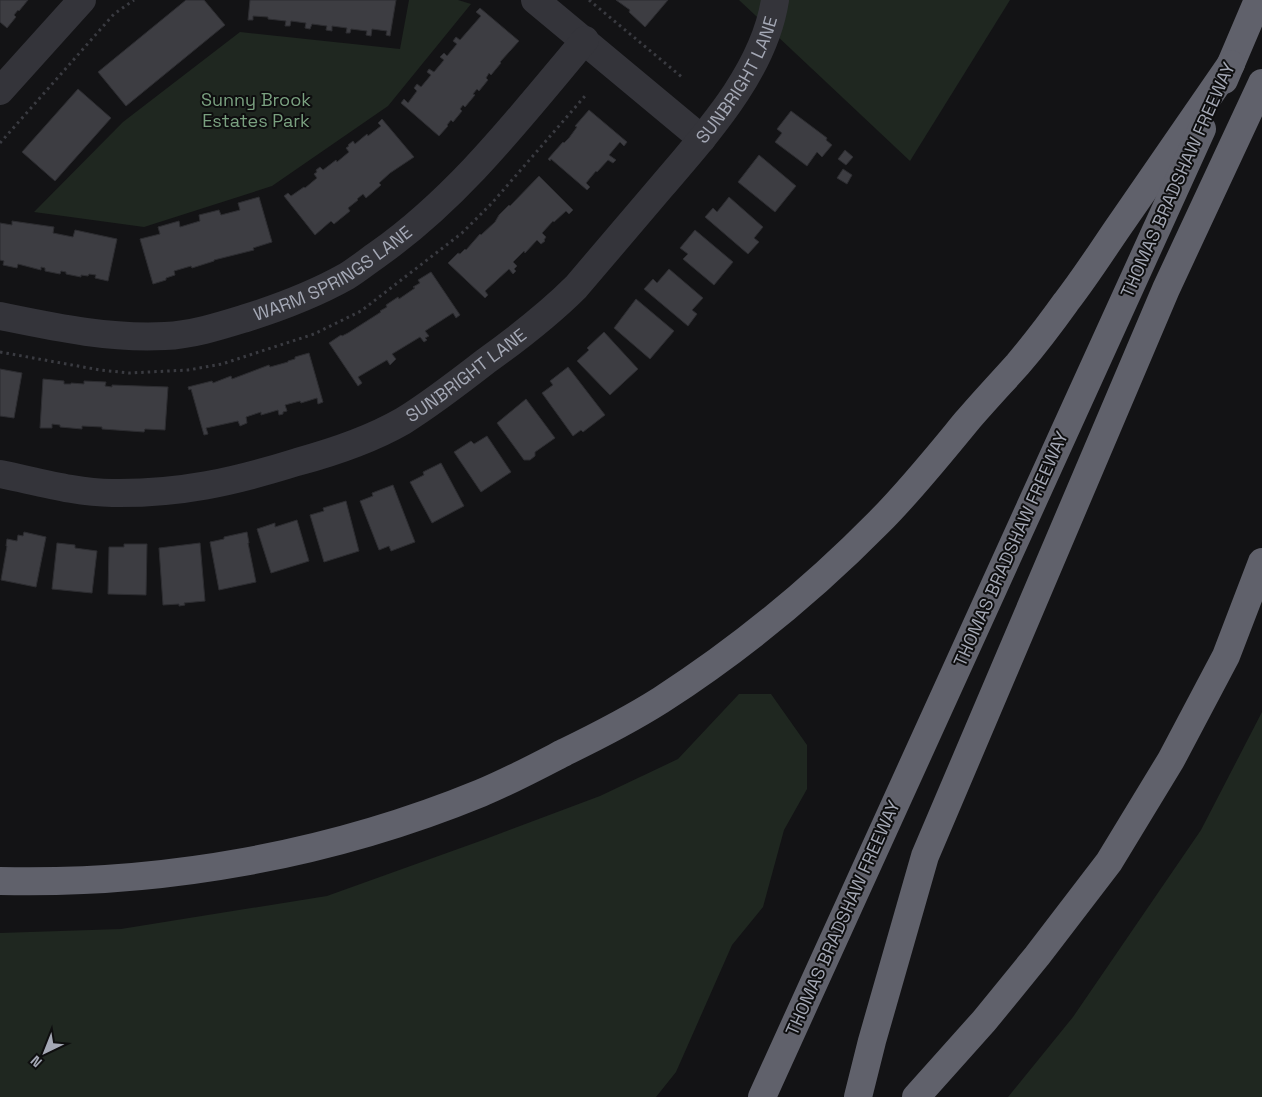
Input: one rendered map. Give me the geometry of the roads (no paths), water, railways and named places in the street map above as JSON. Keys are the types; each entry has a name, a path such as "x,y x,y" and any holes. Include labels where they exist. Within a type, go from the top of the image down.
{"highway":[{"name":"THOMAS BRADSHAW FREEWAY","path":"762,1097 1231,64 1258,0"},
{"path":"0,881 91,880 167,874 251,860 333,842 407,820 480,793 590,740 660,701 728,654 803,594 881,520 912,487 1021,360 1069,298 1231,64"},
{"name":"THOMAS BRADSHAW FREEWAY","path":"858,1097 925,856 1166,289 1262,84"},
{"path":"916,1097 984,1021 1109,862 1170,760 1226,656 1262,562"}],"street":[{"path":"0,91 82,0"},
{"path":"535,0 702,139"},
{"name":"SUNBRIGHT LANE","path":"0,474 109,493 160,493 204,487 246,478 338,450 402,421 430,403 554,308 576,287 702,139 729,103 752,65 772,21 775,0"},
{"name":"WARM SPRINGS LANE","path":"0,316 112,335 166,336 214,327 261,314 306,297 356,270 400,239 445,199 479,164 585,40"}],"park label":[{"name":"Sunny Brook Estates Park","path":"256,110"}]}
